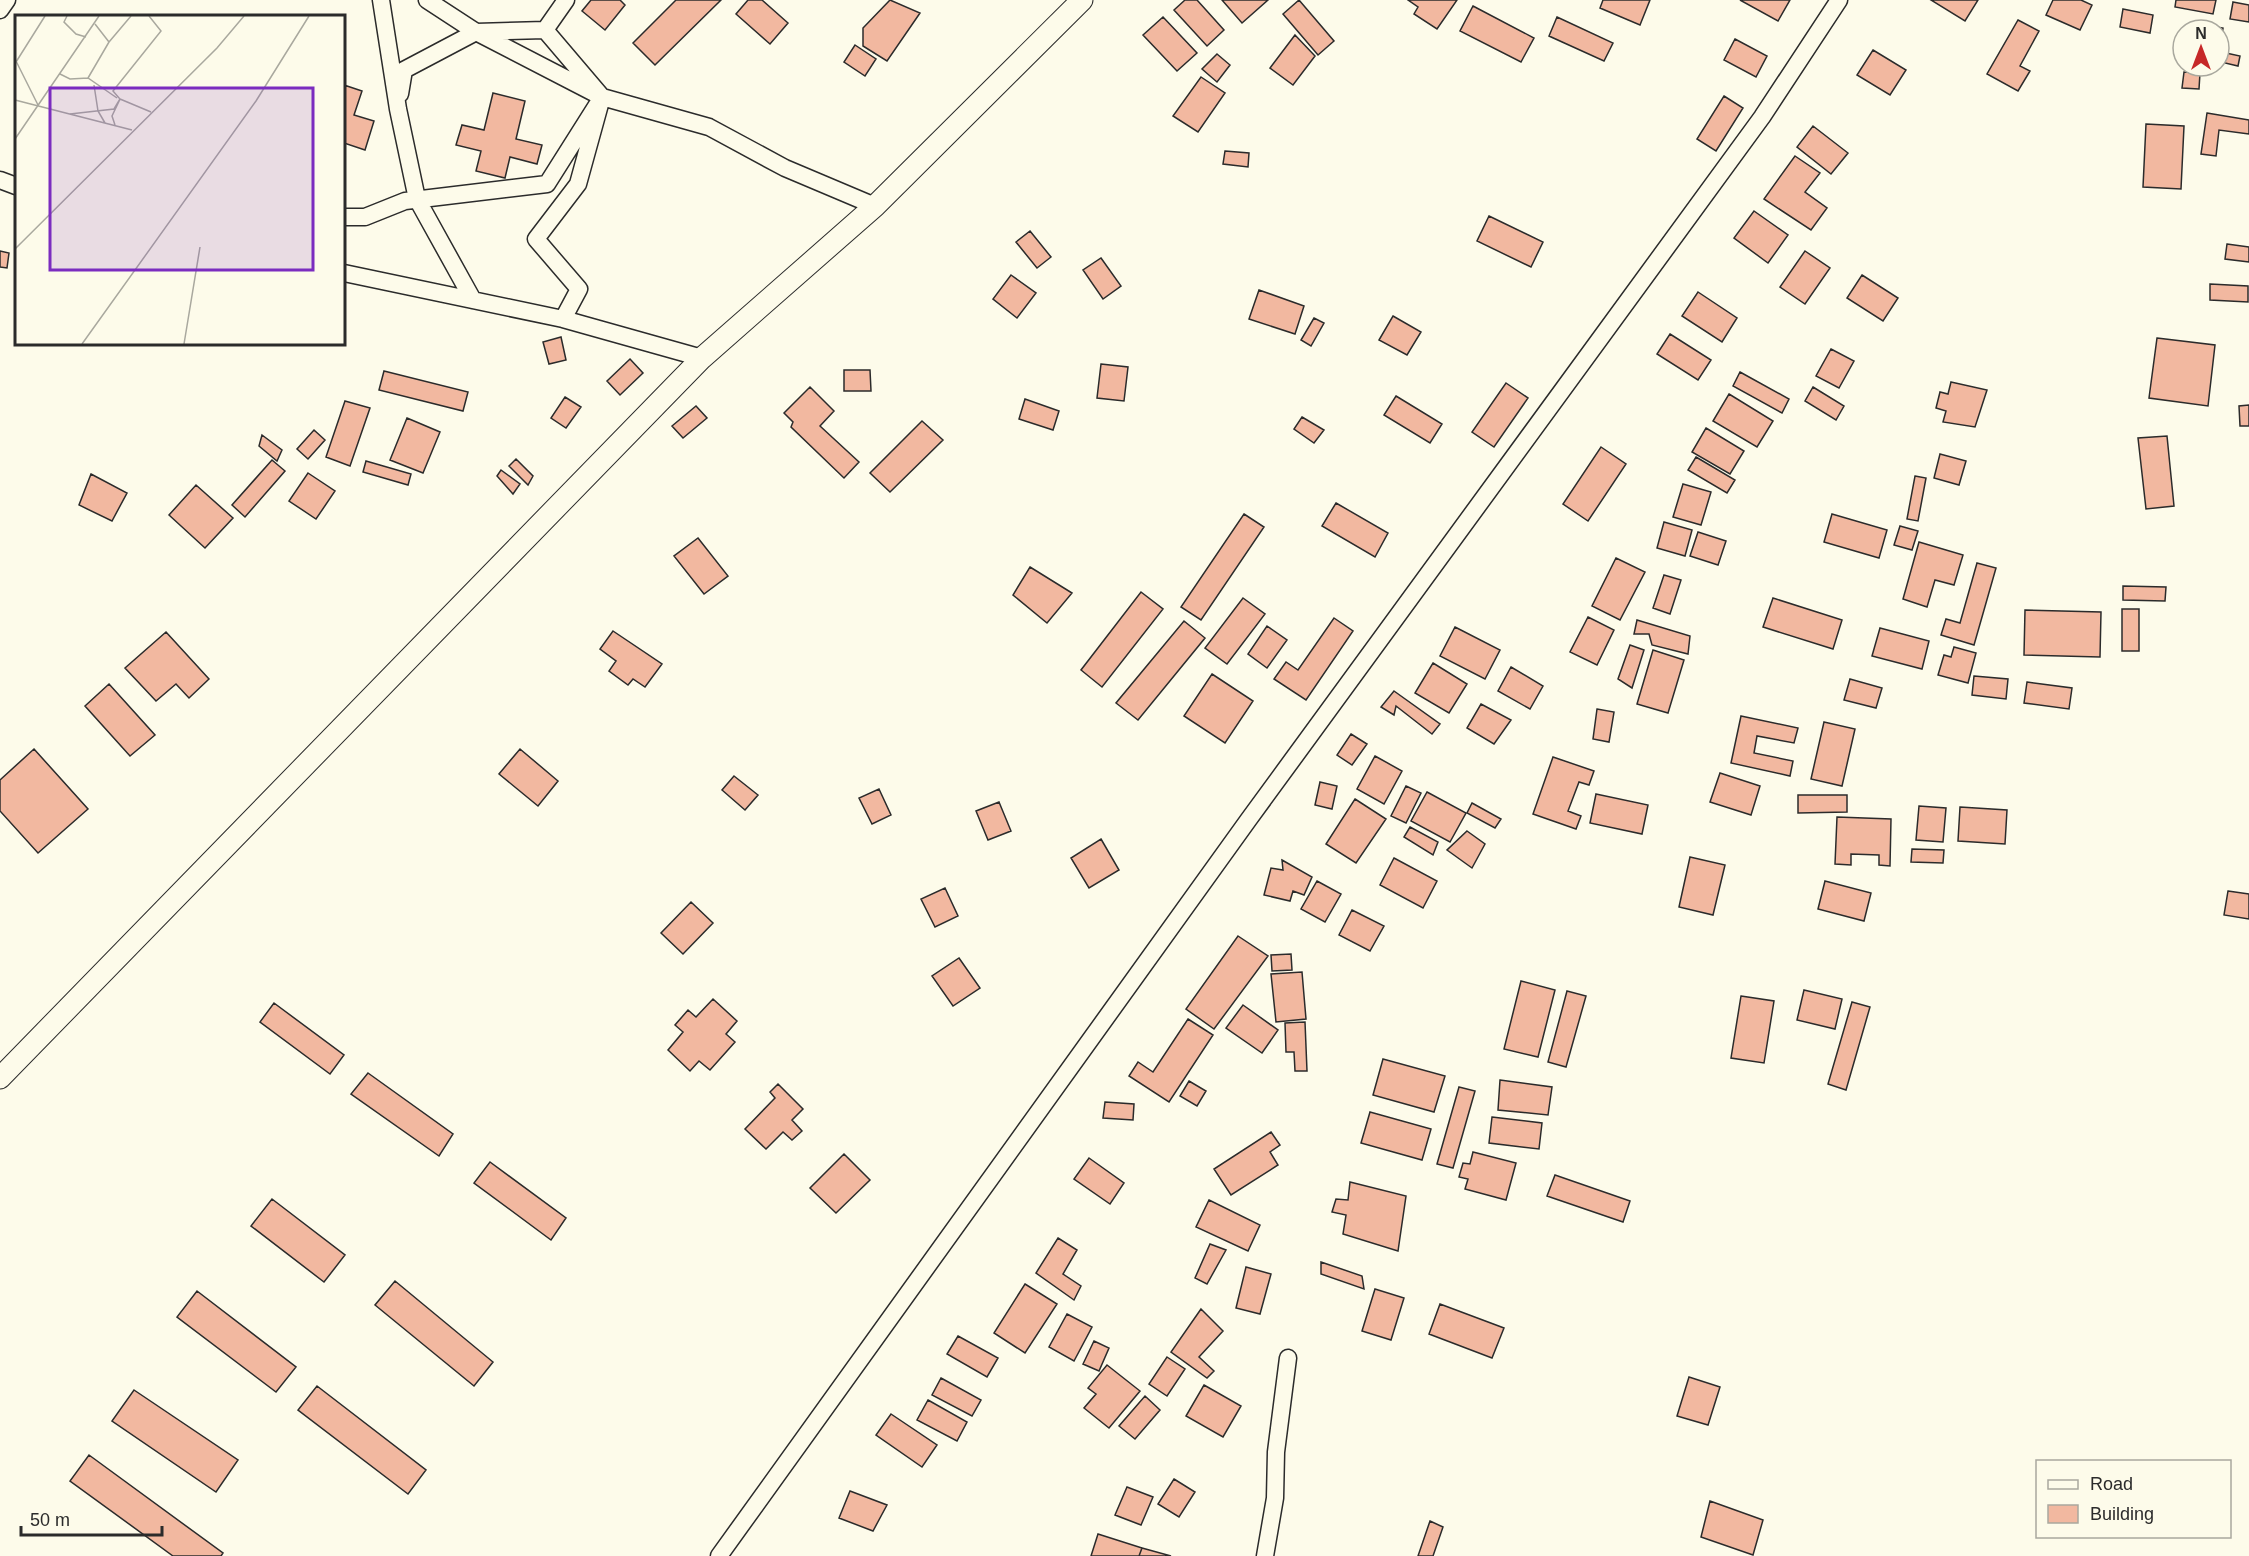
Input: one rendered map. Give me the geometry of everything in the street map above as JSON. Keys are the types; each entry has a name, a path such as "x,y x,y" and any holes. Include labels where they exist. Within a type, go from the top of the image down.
{"street":[{"path":"0,10 7,0"},
{"path":"381,0 398,109 417,199 473,300"},
{"path":"427,0 476,32 602,97 709,127 785,168 875,206"},
{"path":"545,30 566,0"},
{"path":"0,1078 702,358 875,206 1082,0"},
{"path":"719,1556 1249,819 1762,117 1839,0"},
{"path":"398,109 404,70 476,32 545,30"},
{"path":"545,30 602,97"},
{"path":"345,218 365,217 405,201 547,184 602,97"},
{"path":"563,319 579,289 536,239 578,184 602,97"},
{"path":"0,180 15,186"},
{"path":"345,273 563,319 702,358"},
{"path":"1265,1556 1275,1498 1276,1452 1288,1358"}],"building":[{"path":"591,0 620,0 625,5 605,30 582,11"},
{"path":"676,0 721,0 655,65 633,43"},
{"path":"748,0 762,0 788,23 770,44 736,14"},
{"path":"890,0 920,13 887,61 863,46 863,28"},
{"path":"1185,0 1197,0 1224,30 1207,46 1174,10"},
{"path":"1222,0 1268,0 1242,23"},
{"path":"1299,0 1334,41 1318,55 1283,14"},
{"path":"1408,0 1457,0 1437,29 1414,14 1418,7"},
{"path":"1603,0 1650,0 1640,25 1600,8"},
{"path":"1740,0 1790,0 1778,21"},
{"path":"1931,0 1978,0 1965,21"},
{"path":"2053,0 2081,0 2092,5 2080,30 2046,15"},
{"path":"2176,0 2216,0 2213,14 2175,7"},
{"path":"2233,2 2249,5 2249,22 2230,18"},
{"path":"1473,6 1534,38 1521,62 1460,31"},
{"path":"2123,9 2153,15 2150,33 2120,27"},
{"path":"1163,17 1197,53 1177,71 1143,35"},
{"path":"1557,17 1613,43 1604,61 1549,36"},
{"path":"2018,20 2039,31 2020,66 2030,71 2018,91 1987,74"},
{"path":"1295,35 1315,56 1293,85 1270,68"},
{"path":"1735,39 1767,56 1756,77 1724,60"},
{"path":"855,45 876,59 865,76 844,62"},
{"path":"1873,50 1906,70 1890,95 1857,75"},
{"path":"1217,54 1230,65 1217,82 1202,69"},
{"path":"2231,54 2240,56 2238,66 2231,64"},
{"path":"1201,77 1225,93 1198,132 1173,116"},
{"path":"2183,78 2200,78 2199,89 2182,88"},
{"path":"345,85 362,91 354,115 374,121 365,150 345,143"},
{"path":"493,93 525,101 516,139 542,145 537,164 510,157 505,178 476,171 481,151 456,145 462,125 484,130"},
{"path":"1724,96 1743,108 1716,151 1697,139"},
{"path":"2207,113 2249,120 2249,134 2219,130 2216,156 2201,154"},
{"path":"2146,124 2184,126 2181,189 2143,187"},
{"path":"1813,126 1848,153 1831,174 1797,147"},
{"path":"1225,151 1249,153 1248,167 1223,164"},
{"path":"1795,156 1820,173 1805,192 1827,208 1811,230 1764,199"},
{"path":"1754,211 1788,235 1768,263 1734,238"},
{"path":"1489,216 1543,242 1531,267 1477,241"},
{"path":"1030,231 1051,257 1037,268 1016,242"},
{"path":"2227,244 2249,247 2249,262 2225,259"},
{"path":"0,251 9,253 7,268 0,267"},
{"path":"1805,251 1830,268 1805,304 1780,287"},
{"path":"1101,258 1121,286 1103,299 1083,270"},
{"path":"1011,275 1036,293 1017,318 993,299"},
{"path":"1862,275 1898,298 1883,321 1847,298"},
{"path":"2210,284 2248,286 2248,302 2210,300"},
{"path":"1259,290 1304,306 1295,334 1249,319"},
{"path":"1698,292 1737,318 1722,342 1682,316"},
{"path":"1393,316 1421,332 1407,355 1379,340"},
{"path":"1314,318 1324,323 1311,346 1301,340"},
{"path":"1670,334 1711,360 1698,380 1657,354"},
{"path":"561,337 566,360 549,364 543,342"},
{"path":"2157,338 2215,345 2208,406 2149,398"},
{"path":"1831,349 1854,361 1839,388 1816,376"},
{"path":"630,359 643,373 620,395 607,381"},
{"path":"1101,364 1128,367 1124,401 1097,398"},
{"path":"844,370 870,370 871,391 844,391"},
{"path":"384,371 468,392 463,411 379,390"},
{"path":"1740,372 1789,399 1782,413 1733,386"},
{"path":"1951,382 1987,390 1975,427 1943,422 1946,411 1936,408 1940,392 1948,394"},
{"path":"1506,383 1528,398 1494,447 1472,432"},
{"path":"810,387 834,411 820,426 859,462 844,478 791,427 793,422 784,413"},
{"path":"1813,387 1844,406 1836,420 1805,401"},
{"path":"1729,394 1773,421 1757,447 1713,421"},
{"path":"1396,396 1442,424 1430,443 1384,415"},
{"path":"565,397 581,407 566,428 551,418"},
{"path":"1025,399 1059,411 1053,430 1019,419"},
{"path":"345,401 370,408 350,466 326,457"},
{"path":"2249,405 2249,426 2240,426 2239,406"},
{"path":"696,406 707,418 683,438 672,426"},
{"path":"1302,417 1324,430 1314,443 1294,429"},
{"path":"407,418 440,432 423,473 390,460"},
{"path":"922,421 943,440 890,492 870,473"},
{"path":"1706,428 1744,451 1730,474 1692,452"},
{"path":"314,430 325,440 308,459 297,449"},
{"path":"262,435 282,450 277,461 259,446"},
{"path":"2167,436 2174,506 2146,509 2138,438"},
{"path":"1601,447 1626,464 1588,521 1563,504"},
{"path":"1940,454 1966,461 1959,485 1934,478"},
{"path":"1696,457 1735,480 1727,493 1688,470"},
{"path":"516,459 533,476 528,485 509,466"},
{"path":"272,460 285,471 245,517 232,505"},
{"path":"366,461 411,474 408,485 363,472"},
{"path":"501,470 520,484 513,494 497,476"},
{"path":"308,473 335,491 316,519 289,501"},
{"path":"91,474 127,493 112,521 79,505"},
{"path":"1915,476 1926,478 1918,521 1907,519"},
{"path":"1683,484 1711,492 1701,525 1673,517"},
{"path":"196,485 233,518 205,548 169,515"},
{"path":"1336,503 1388,533 1375,557 1322,526"},
{"path":"1244,514 1264,527 1201,620 1181,607"},
{"path":"1832,514 1887,530 1879,558 1824,542"},
{"path":"1664,522 1692,530 1685,556 1657,548"},
{"path":"1900,526 1918,531 1912,550 1894,545"},
{"path":"1698,532 1726,541 1718,565 1690,556"},
{"path":"698,538 728,576 704,594 674,556"},
{"path":"1919,542 1963,555 1954,585 1935,580 1927,607 1903,599"},
{"path":"1616,558 1645,572 1620,620 1592,606"},
{"path":"1977,563 1996,568 1974,645 1941,635 1946,619 1960,623"},
{"path":"1030,567 1072,593 1047,623 1013,595"},
{"path":"1664,575 1681,580 1670,614 1653,608"},
{"path":"2123,586 2166,587 2165,601 2123,600"},
{"path":"1141,592 1163,609 1102,687 1081,670"},
{"path":"1243,598 1265,614 1227,664 1205,648"},
{"path":"1773,598 1842,620 1833,649 1763,627"},
{"path":"2122,609 2139,609 2139,651 2122,651"},
{"path":"2025,610 2101,612 2100,657 2024,655"},
{"path":"1588,617 1614,630 1597,665 1570,652"},
{"path":"1334,618 1353,631 1306,700 1274,679 1286,662 1298,670"},
{"path":"1637,620 1690,636 1688,654 1652,645 1649,634 1634,634"},
{"path":"1184,621 1205,638 1138,720 1116,703"},
{"path":"1267,626 1287,640 1267,668 1248,654"},
{"path":"1455,627 1500,650 1485,679 1440,656"},
{"path":"1880,628 1929,641 1922,669 1872,656"},
{"path":"613,631 662,664 645,687 633,679 628,685 609,671 616,661 600,649"},
{"path":"166,632 209,679 189,698 176,684 156,701 125,668"},
{"path":"1630,645 1644,650 1632,688 1618,679"},
{"path":"1954,647 1976,653 1968,683 1938,675 1944,655 1951,657"},
{"path":"1653,650 1684,660 1668,713 1637,704"},
{"path":"1433,663 1467,684 1449,713 1415,693"},
{"path":"1511,667 1543,686 1530,709 1498,691"},
{"path":"1212,674 1253,701 1225,743 1184,716"},
{"path":"1974,676 2008,679 2006,699 1972,695"},
{"path":"1850,679 1882,688 1876,708 1844,700"},
{"path":"2027,682 2072,688 2069,709 2024,703"},
{"path":"109,684 155,735 130,756 85,706"},
{"path":"1394,691 1440,724 1432,734 1396,706 1394,715 1381,707"},
{"path":"1481,704 1511,720 1494,744 1467,728"},
{"path":"1597,709 1614,712 1609,742 1593,739"},
{"path":"1741,716 1798,728 1794,743 1757,736 1754,753 1793,761 1790,776 1731,763"},
{"path":"1824,722 1855,729 1842,786 1811,779"},
{"path":"1351,734 1367,744 1352,765 1337,755"},
{"path":"34,749 88,809 38,853 0,811 0,780"},
{"path":"520,749 558,781 538,806 499,774"},
{"path":"1375,756 1402,771 1384,804 1357,789"},
{"path":"1553,757 1594,771 1589,785 1579,782 1568,811 1581,816 1576,829 1533,814"},
{"path":"1720,773 1760,786 1751,815 1710,802"},
{"path":"734,776 758,795 745,810 722,790"},
{"path":"1320,782 1337,786 1332,809 1315,805"},
{"path":"1406,786 1421,793 1406,823 1391,816"},
{"path":"879,789 891,815 872,824 859,798"},
{"path":"1427,792 1466,813 1450,842 1411,821"},
{"path":"1596,794 1648,805 1642,834 1590,823"},
{"path":"1798,795 1847,795 1847,812 1798,813"},
{"path":"1355,799 1386,819 1356,863 1326,844"},
{"path":"999,802 1011,831 988,840 976,811"},
{"path":"1472,803 1501,819 1495,828 1467,813"},
{"path":"1919,806 1946,808 1943,842 1916,840"},
{"path":"1960,807 2007,810 2005,844 1958,841"},
{"path":"1837,817 1891,819 1890,866 1879,865 1879,855 1851,854 1851,865 1835,864"},
{"path":"1410,827 1438,842 1433,855 1404,837"},
{"path":"1467,831 1485,844 1472,868 1447,850"},
{"path":"1101,839 1119,870 1089,888 1071,858"},
{"path":"1912,849 1944,850 1943,863 1911,862"},
{"path":"1690,857 1725,865 1713,915 1679,907"},
{"path":"1394,858 1437,881 1423,908 1380,885"},
{"path":"1282,860 1312,877 1304,895 1293,891 1290,901 1264,895 1271,868 1283,870"},
{"path":"1317,881 1341,894 1325,922 1301,909"},
{"path":"1825,881 1871,893 1864,921 1818,909"},
{"path":"945,888 958,916 935,927 921,899"},
{"path":"2228,891 2249,894 2249,919 2224,915"},
{"path":"691,902 713,923 683,954 661,933"},
{"path":"1352,910 1384,926 1370,951 1339,935"},
{"path":"1238,936 1268,956 1214,1029 1186,1009"},
{"path":"1291,954 1292,970 1272,971 1271,955"},
{"path":"959,958 980,988 953,1006 932,976"},
{"path":"1302,972 1306,1019 1276,1022 1271,974"},
{"path":"1521,981 1555,990 1538,1057 1504,1049"},
{"path":"1804,990 1842,999 1835,1029 1797,1020"},
{"path":"1567,991 1586,996 1566,1067 1548,1062"},
{"path":"1741,996 1774,1001 1764,1063 1731,1058"},
{"path":"713,999 737,1021 726,1034 735,1042 710,1070 699,1061 690,1071 668,1050 683,1032 675,1025 688,1010 696,1017"},
{"path":"1852,1002 1870,1007 1846,1090 1828,1084"},
{"path":"274,1003 344,1055 330,1074 260,1022"},
{"path":"1243,1005 1278,1030 1262,1053 1226,1028"},
{"path":"1188,1019 1213,1035 1169,1102 1129,1076 1138,1062 1153,1072"},
{"path":"1305,1022 1307,1071 1295,1071 1294,1052 1286,1052 1285,1023"},
{"path":"1383,1059 1445,1076 1434,1112 1373,1095"},
{"path":"368,1073 453,1134 439,1156 351,1094"},
{"path":"1500,1080 1552,1087 1548,1115 1498,1110"},
{"path":"1189,1081 1206,1091 1197,1106 1180,1096"},
{"path":"778,1084 803,1109 792,1120 802,1131 792,1140 783,1132 766,1149 745,1129 775,1098 770,1092"},
{"path":"1459,1087 1475,1091 1453,1168 1437,1164"},
{"path":"1105,1102 1134,1104 1133,1120 1103,1118"},
{"path":"1370,1112 1431,1129 1422,1160 1361,1143"},
{"path":"1492,1117 1542,1123 1539,1149 1489,1143"},
{"path":"1271,1132 1280,1145 1270,1152 1278,1165 1231,1195 1214,1169"},
{"path":"1473,1152 1516,1163 1506,1200 1465,1189 1468,1179 1459,1177 1463,1163 1470,1164"},
{"path":"844,1154 870,1180 836,1213 810,1188"},
{"path":"1089,1158 1124,1183 1110,1204 1074,1179"},
{"path":"490,1162 566,1218 551,1240 474,1183"},
{"path":"1555,1175 1630,1201 1623,1222 1547,1196"},
{"path":"1350,1182 1406,1196 1398,1251 1343,1234 1346,1215 1332,1212 1336,1199 1348,1200"},
{"path":"272,1199 345,1255 324,1282 251,1226"},
{"path":"1209,1200 1260,1225 1248,1251 1196,1227"},
{"path":"1058,1238 1077,1250 1063,1274 1081,1286 1074,1300 1036,1273"},
{"path":"1210,1244 1226,1250 1207,1284 1195,1278"},
{"path":"1321,1262 1362,1276 1364,1289 1321,1274"},
{"path":"1246,1267 1271,1274 1260,1314 1236,1308"},
{"path":"395,1281 493,1362 474,1386 375,1305"},
{"path":"1025,1284 1057,1304 1025,1353 994,1333"},
{"path":"1375,1289 1404,1298 1391,1340 1362,1331"},
{"path":"197,1291 296,1367 276,1392 177,1317"},
{"path":"1440,1304 1504,1328 1492,1358 1429,1334"},
{"path":"1201,1309 1223,1331 1199,1357 1214,1371 1207,1378 1171,1352"},
{"path":"1067,1314 1092,1327 1074,1361 1049,1347"},
{"path":"958,1336 998,1358 987,1377 947,1354"},
{"path":"1094,1341 1109,1348 1099,1371 1083,1364"},
{"path":"1167,1357 1185,1369 1167,1396 1149,1384"},
{"path":"1107,1365 1140,1391 1109,1428 1084,1408 1096,1394 1088,1388"},
{"path":"1689,1377 1720,1387 1708,1425 1677,1416"},
{"path":"941,1378 981,1400 972,1416 932,1395"},
{"path":"1204,1385 1241,1406 1223,1437 1186,1416"},
{"path":"317,1386 426,1470 408,1494 298,1410"},
{"path":"134,1390 238,1460 216,1492 112,1421"},
{"path":"1145,1396 1160,1410 1135,1439 1119,1426"},
{"path":"928,1400 967,1422 957,1441 917,1420"},
{"path":"891,1414 937,1445 922,1467 876,1435"},
{"path":"89,1455 223,1553 221,1556 173,1556 70,1481"},
{"path":"1174,1479 1195,1492 1179,1517 1158,1504"},
{"path":"1127,1487 1153,1497 1141,1525 1115,1515"},
{"path":"850,1491 887,1505 873,1531 839,1518"},
{"path":"1710,1501 1763,1520 1753,1555 1701,1537"},
{"path":"1430,1521 1443,1527 1433,1556 1418,1556"},
{"path":"1098,1534 1142,1548 1139,1556 1091,1556"},
{"path":"1142,1548 1171,1556 1139,1556"}]}
